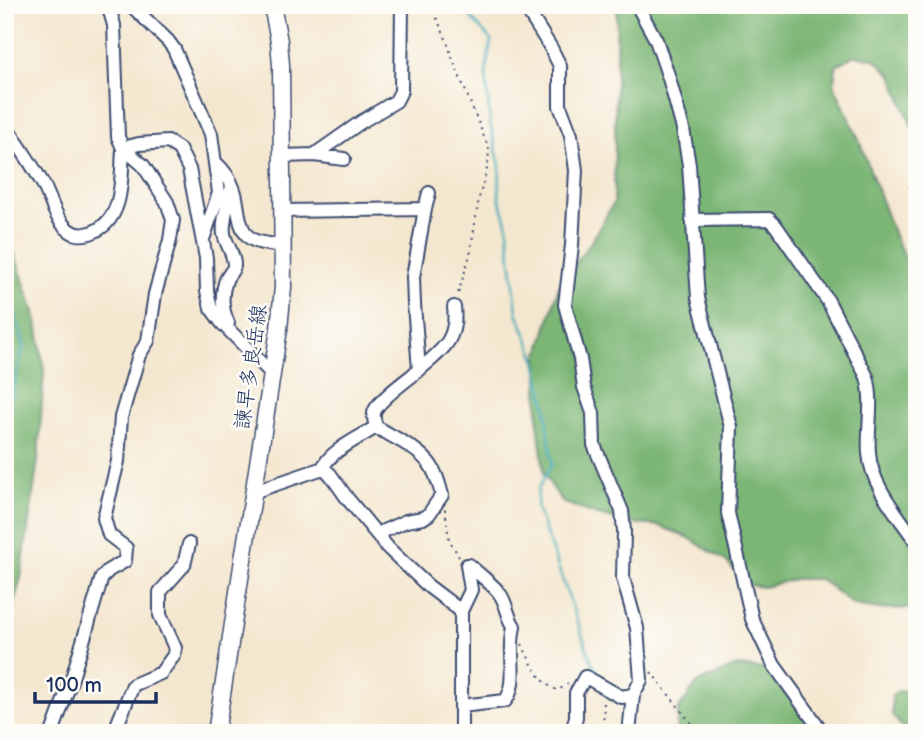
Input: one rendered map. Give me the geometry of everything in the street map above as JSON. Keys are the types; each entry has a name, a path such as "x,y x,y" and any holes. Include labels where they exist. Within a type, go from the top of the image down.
{"main road":[{"name":"諫早多良岳線","path":"216,733 279,329 283,287 281,65 272,5"}],"street":[{"path":"52,733 73,675 102,577 125,561 125,548 109,535 104,518 118,461 121,417 139,355 148,341 155,294 173,220 167,202 142,165 123,148 118,137 114,26 108,5"},
{"path":"131,5 174,49 211,134 219,193 203,241"},
{"path":"314,155 361,122 396,102 401,91 402,5"},
{"path":"524,5 559,66 561,106 571,135 576,170 572,245 565,305 580,359 583,387 593,413 594,444 622,512 623,578 637,628 641,680 628,696 629,733"},
{"path":"637,5 656,40 683,129 689,165 698,298 731,427 728,513 752,619 774,665 823,733"},
{"path":"5,125 43,184 59,218 69,230 78,235 90,233 109,220 119,200 123,148"},
{"path":"123,148 168,142 179,149 189,169 206,258 206,291 211,308 272,374"},
{"path":"282,156 314,155 344,159"},
{"path":"215,162 224,170 232,186 242,225 248,237 258,242 283,246"},
{"path":"232,186 224,231 234,268 226,279 223,309 234,335"},
{"path":"419,370 414,277 429,193"},
{"path":"282,211 425,209"},
{"path":"692,220 769,219 814,279 867,377 870,389 869,455 873,474 917,543"},
{"path":"377,534 406,521 423,518 442,495 438,479 429,463 376,427 373,417 382,401 443,349 451,338 454,327 454,307"},
{"path":"253,492 323,468 326,461 346,445 376,427"},
{"path":"323,468 389,549 428,586 461,611"},
{"path":"114,733 133,685 161,673 174,655 174,648 160,615 160,592 184,565 189,544"},
{"path":"461,733 461,611 471,590 467,565"},
{"path":"461,706 505,701 512,688 514,626 498,591 467,565"},
{"path":"572,733 576,717 576,693 584,677 628,696"}],"path":[{"path":"431,5 489,149 470,255 454,307"},
{"path":"909,186 917,233"},
{"path":"442,495 449,539 457,555 467,565"},
{"path":"525,650 551,689 558,691 576,676"},
{"path":"657,679 699,733"},
{"path":"599,685 605,701 603,733"}],"green space":[{"path":"617,5 917,5 917,140 892,75 875,59 855,55 836,66 834,85 859,140 895,238 917,280 917,608 879,609 854,605 820,579 794,579 764,587 747,585 727,562 689,538 660,526 629,523 562,502 544,474 538,422 538,357 559,286 593,239 614,202"},
{"path":"5,225 37,321 44,372 38,460 21,577 5,640"},
{"path":"737,666 764,669 796,703 816,733 677,733 678,710 697,683"},
{"path":"898,691 917,692 917,733 907,733 892,715 892,696"}],"waterway":[{"path":"470,5 471,18 491,40 486,74 490,123 500,166 499,197 507,222 517,312 535,356 546,407 552,464 538,489 537,508 601,681"},
{"path":"5,300 15,314 24,344 5,424"},
{"path":"5,502 15,530 5,602"},
{"path":"623,733 624,723"}]}
